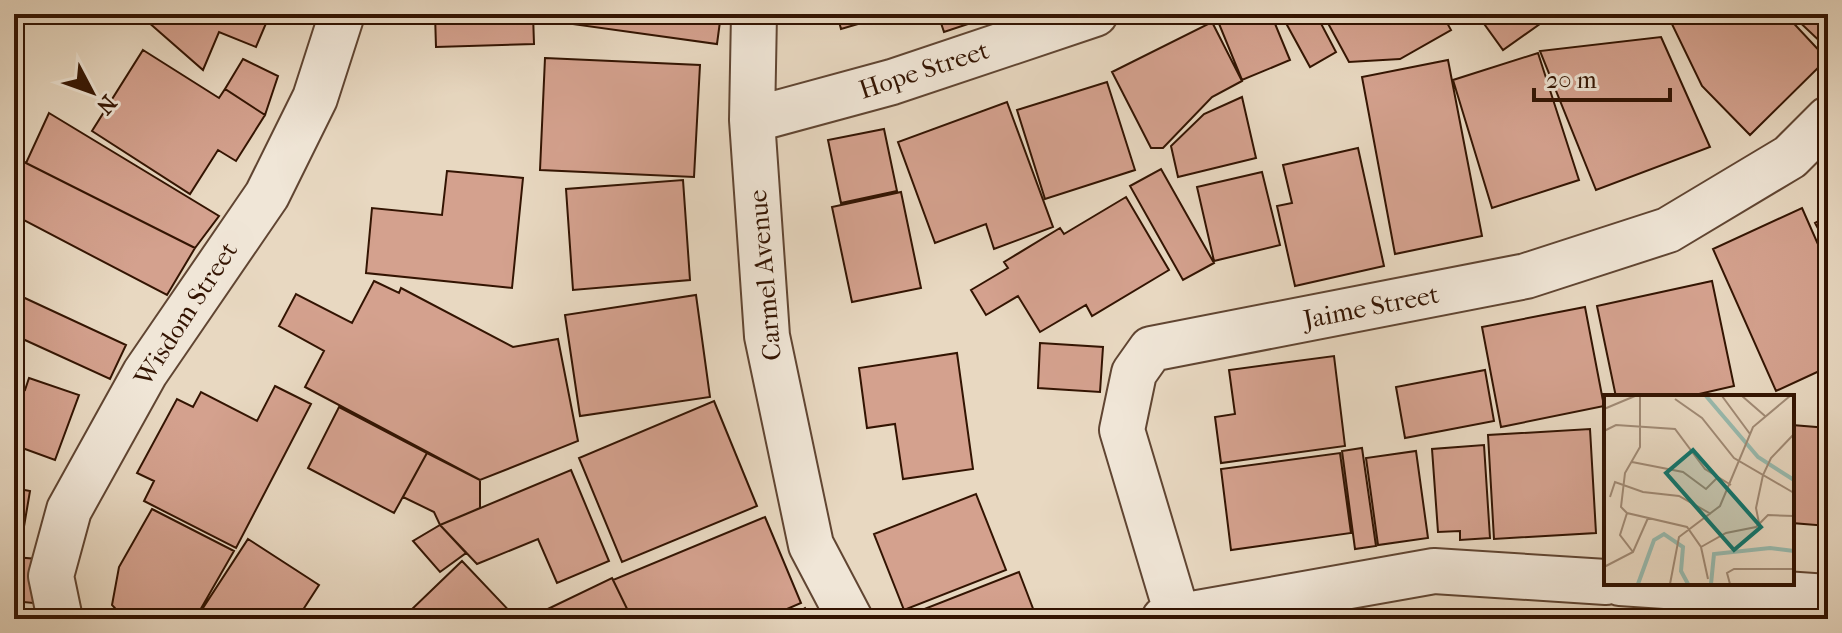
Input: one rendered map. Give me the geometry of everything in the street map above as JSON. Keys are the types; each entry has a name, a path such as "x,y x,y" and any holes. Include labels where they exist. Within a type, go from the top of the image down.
{"street":[{"name":"Wisdom Street","path":"60,619 51,576 69,510 145,373 267,195 315,98 342,14"},
{"name":"Carmel Avenue","path":"754,14 752,120 767,336 811,545 850,619"},
{"name":"Hope Street","path":"752,120 892,82 1095,14"},
{"name":"Jaime Street","path":"1171,617 1122,430 1134,373 1151,349 1526,276 1668,230 1790,157 1828,119"},
{"path":"1171,617 1434,571 1604,582"},
{"path":"1650,585 1828,597"}],"building":[{"path":"139,14 270,14 256,47 219,32 203,70"},
{"path":"435,14 533,14 534,44 436,47"},
{"path":"567,14 721,14 717,44 565,23"},
{"path":"837,14 892,14 841,29"},
{"path":"938,14 998,14 944,32"},
{"path":"1215,14 1271,14 1290,60 1242,80"},
{"path":"1281,14 1316,14 1336,52 1310,67"},
{"path":"1323,14 1459,14 1446,21 1451,30 1400,59 1349,62"},
{"path":"1477,14 1554,14 1503,50"},
{"path":"1673,14 1785,14 1827,59 1750,135 1702,86 1669,18"},
{"path":"1791,14 1828,14 1828,49"},
{"path":"1212,22 1242,81 1212,97 1163,148 1151,148 1112,72"},
{"path":"1661,37 1710,147 1596,190 1540,51"},
{"path":"143,50 219,98 225,89 265,115 236,161 218,150 190,194 92,131"},
{"path":"1538,53 1579,180 1492,208 1453,80"},
{"path":"545,58 700,65 694,177 540,170"},
{"path":"243,59 278,76 265,115 225,89"},
{"path":"1448,60 1482,236 1395,254 1362,77"},
{"path":"1107,82 1135,170 1045,199 1017,110"},
{"path":"1242,97 1256,158 1178,177 1171,146 1204,114"},
{"path":"1007,102 1053,227 994,249 986,224 935,243 898,142"},
{"path":"49,113 219,216 195,248 26,163"},
{"path":"884,129 897,191 841,203 828,140"},
{"path":"1358,148 1384,266 1295,286 1277,206 1292,203 1283,165"},
{"path":"18,159 195,248 167,295 14,215 14,166"},
{"path":"1161,169 1214,263 1183,280 1130,186"},
{"path":"447,171 523,178 512,288 366,273 372,208 442,215"},
{"path":"1262,172 1280,245 1214,261 1197,187"},
{"path":"683,180 690,280 573,290 566,189"},
{"path":"901,192 921,288 852,302 832,207"},
{"path":"1126,197 1169,270 1092,316 1086,305 1040,332 1018,296 986,315 971,290 1008,268 1004,262 1060,228 1064,234"},
{"path":"1802,208 1828,267 1828,367 1776,391 1713,249"},
{"path":"1828,216 1828,247 1815,223"},
{"path":"374,281 399,293 401,288 513,347 558,339 578,441 480,480 305,387 324,351 279,326 296,294 352,323"},
{"path":"1712,281 1734,386 1695,395 1616,395 1597,306"},
{"path":"14,293 126,345 110,379 14,335"},
{"path":"696,295 710,397 580,416 565,315"},
{"path":"1585,307 1604,406 1501,427 1482,327"},
{"path":"1040,343 1103,347 1100,392 1038,388"},
{"path":"957,353 973,469 903,479 895,424 867,428 859,368"},
{"path":"1334,356 1345,446 1221,463 1215,417 1235,414 1229,370"},
{"path":"1485,370 1494,421 1405,438 1396,387"},
{"path":"29,378 79,395 55,460 14,445 14,386 25,390"},
{"path":"275,386 311,404 236,548 144,501 154,481 137,473 177,399 193,407 201,392 257,421"},
{"path":"714,401 757,506 622,562 579,458"},
{"path":"339,407 427,453 394,513 308,468"},
{"path":"1794,425 1828,428 1828,526 1794,523"},
{"path":"1590,429 1596,533 1494,539 1488,435"},
{"path":"1484,445 1490,538 1460,540 1460,531 1438,532 1432,449"},
{"path":"1362,448 1376,546 1355,549 1342,451"},
{"path":"1416,451 1428,538 1378,545 1366,458"},
{"path":"427,453 480,480 480,508 440,525 434,512 403,497"},
{"path":"1340,453 1351,533 1231,550 1221,469"},
{"path":"571,470 609,561 557,583 538,539 477,564 440,525"},
{"path":"14,488 30,491 20,550 14,550"},
{"path":"976,494 1006,570 904,610 874,534"},
{"path":"152,509 234,551 195,619 125,619 112,605 119,567"},
{"path":"765,517 801,603 764,619 632,619 613,580"},
{"path":"440,525 466,553 440,572 413,541"},
{"path":"248,539 319,585 297,619 220,619 203,608"},
{"path":"14,557 38,559 33,603 14,601"},
{"path":"462,561 517,619 417,619 410,611"},
{"path":"1019,572 1037,619 911,619 909,615"},
{"path":"612,578 632,619 527,619"},
{"path":"805,608 812,619 787,619"},
{"path":"1662,608 1693,609 1693,619 1662,619"},
{"path":"1477,610 1558,612 1557,619 1477,619"}]}
